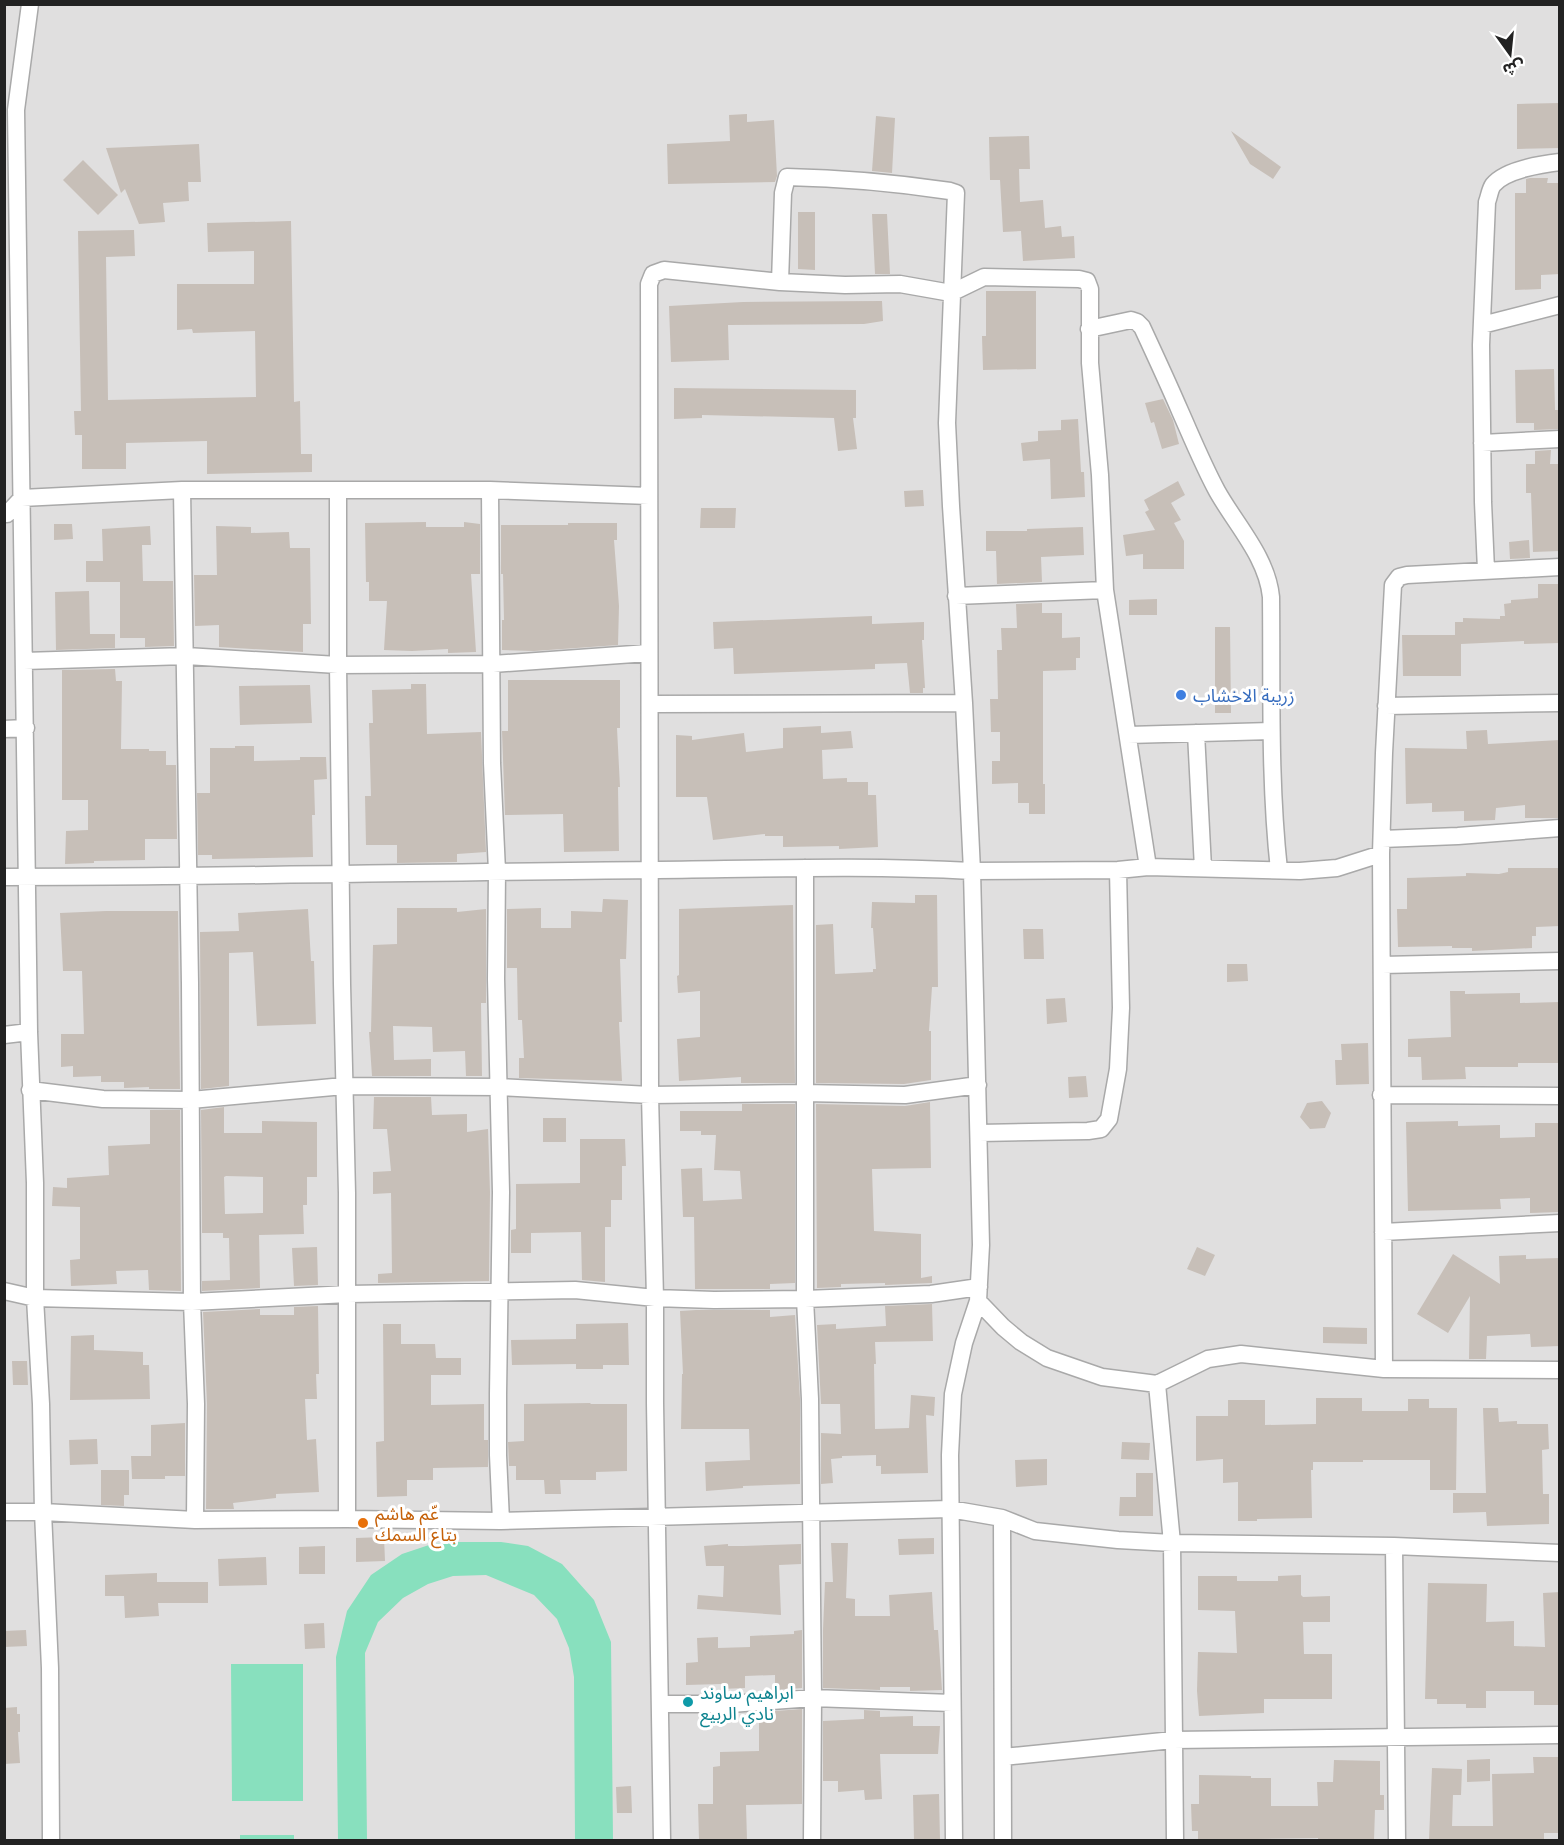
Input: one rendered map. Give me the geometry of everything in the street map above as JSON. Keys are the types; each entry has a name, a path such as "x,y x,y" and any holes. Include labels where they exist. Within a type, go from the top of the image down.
{"street":[{"path":"30,4 10,110 11,250 22,498 30,1090 35,1183 35,1298 50,1668 51,1840"},
{"path":"1486,570 1482,443 1482,324 1487,202 1492,186 1503,177 1541,164 1560,162"},
{"path":"780,282 783,193 787,177 890,182 956,193 947,423 972,871 981,1245 979,1294 964,1343 953,1394 950,1455 954,1840"},
{"path":"662,1840 655,1403 656,1298 650,1095 649,284 653,274 664,270 780,282 900,285 951,292 984,277 1087,281 1105,590 1148,867"},
{"path":"1482,324 1560,305"},
{"path":"1089,329 1131,320 1142,327 1217,492 1265,569 1271,597 1271,731 1280,870"},
{"path":"1482,443 1560,439"},
{"path":"182,490 186,657 192,1302 196,1404 195,1520"},
{"path":"5,513 22,498 182,490 490,490 649,496"},
{"path":"490,490 492,763 497,871 496,979 501,1192 498,1445 501,1521"},
{"path":"338,491 338,664 348,1294 347,1519"},
{"path":"1384,1369 1382,847 1386,706 1393,585 1399,577 1407,575 1560,567"},
{"path":"956,596 1105,590"},
{"path":"24,661 186,657 338,664 493,664 648,654"},
{"path":"650,704 964,703"},
{"path":"1386,706 1560,703"},
{"path":"4,729 26,728"},
{"path":"1128,735 1271,731"},
{"path":"1196,733 1203,868"},
{"path":"4,877 805,868 912,868 972,871 1119,870 1148,867 1300,871 1338,868 1382,847 1458,836 1560,828"},
{"path":"805,868 804,1093 806,1299 810,1399 812,1840"},
{"path":"979,1134 1088,1131 1101,1129 1109,1119 1118,1069 1121,1008 1119,870"},
{"path":"1382,965 1560,961"},
{"path":"4,1035 29,1032"},
{"path":"30,1090 103,1099 191,1100 344,1086 499,1087 650,1095 804,1093 905,1095 978,1085"},
{"path":"1382,1095 1560,1096"},
{"path":"1383,1232 1560,1223"},
{"path":"4,1291 35,1298 192,1302 348,1294 499,1290 574,1290 656,1298 714,1300 979,1294"},
{"path":"979,1294 1003,1327 1021,1342 1047,1358 1102,1377 1157,1384 1208,1359 1241,1354 1384,1369 1560,1370"},
{"path":"1157,1384 1172,1543 1175,1840"},
{"path":"4,1512 195,1520 501,1521 950,1509 1002,1518 1045,1533 1119,1540 1172,1543 1394,1546 1560,1553"},
{"path":"1002,1518 1003,1840"},
{"path":"1394,1546 1397,1840"},
{"path":"660,1704 731,1704 813,1698 952,1703"},
{"path":"1003,1757 1173,1740 1560,1735"}],"shaded area":[{"path":"5,5 1559,5 1559,1840 5,1840"}],"green space":[{"path":"501,1542 528,1546 562,1564 594,1600 611,1642 613,1840 575,1840 574,1677 569,1648 557,1619 534,1595 486,1575 453,1576 428,1584 403,1598 378,1622 365,1653 367,1840 338,1840 336,1657 347,1611 371,1575 402,1554 432,1544"},
{"path":"231,1664 303,1664 303,1801 232,1801"},
{"path":"240,1835 294,1835 294,1840 240,1840"}],"building":[{"path":"1560,103 1560,148 1517,149 1517,104"},
{"path":"747,114 747,122 774,120 777,176 775,182 668,184 667,144 730,141 729,115"},
{"path":"876,116 895,118 892,173 872,171"},
{"path":"1231,131 1281,167 1273,179 1250,164"},
{"path":"1029,136 1030,169 1019,169 1020,202 1043,200 1045,228 1061,226 1062,237 1074,236 1075,258 1023,261 1021,231 1003,232 1000,180 990,180 989,137"},
{"path":"199,144 201,182 188,182 189,201 163,203 165,222 139,224 125,189 121,193 106,148"},
{"path":"83,160 118,195 98,215 63,180"},
{"path":"1548,178 1547,183 1560,183 1560,274 1541,275 1541,289 1515,290 1515,193 1526,193 1526,179"},
{"path":"798,212 815,212 815,270 798,269"},
{"path":"872,214 887,214 890,274 875,274"},
{"path":"291,221 294,402 300,401 301,454 312,454 312,472 207,474 207,441 126,443 126,469 82,469 82,435 75,435 74,411 81,411 78,231 134,230 135,256 106,257 108,400 256,397 255,331 193,333 192,329 177,330 177,284 254,284 254,251 208,252 207,223"},
{"path":"986,291 1036,291 1036,369 983,370 982,336 986,336"},
{"path":"882,301 883,321 864,324 728,325 729,360 671,362 669,306 743,302"},
{"path":"1554,369 1555,410 1560,410 1560,429 1534,430 1534,423 1516,423 1515,370"},
{"path":"674,388 856,390 856,418 853,418 857,449 838,451 834,418 702,415 702,418 674,419"},
{"path":"1163,399 1173,420 1179,444 1162,449 1154,422 1151,423 1145,403"},
{"path":"1078,419 1085,497 1051,499 1050,459 1023,461 1021,443 1038,441 1038,431 1061,430 1061,420"},
{"path":"1551,450 1550,464 1558,464 1560,474 1560,551 1533,552 1531,493 1526,493 1526,464 1535,464 1535,451"},
{"path":"1178,481 1185,495 1171,503 1181,520 1174,523 1184,541 1184,569 1143,569 1143,554 1126,556 1123,535 1155,530 1145,512 1149,510 1144,500"},
{"path":"923,490 924,506 905,507 904,491"},
{"path":"701,508 736,508 735,528 700,528"},
{"path":"426,522 426,527 464,527 464,522 480,524 480,574 471,574 476,652 448,653 448,649 384,650 387,601 369,601 369,582 366,582 365,523"},
{"path":"568,523 617,523 617,540 614,540 619,606 618,645 534,651 502,650 502,620 504,620 501,525 568,525"},
{"path":"54,524 72,524 73,539 54,540"},
{"path":"150,526 151,545 142,545 143,581 173,581 174,646 145,647 145,638 120,638 120,582 86,582 86,561 103,561 102,529"},
{"path":"216,526 251,527 251,533 289,532 290,548 310,548 311,624 303,624 303,652 219,647 219,625 195,626 194,575 217,575"},
{"path":"1083,527 1084,555 1041,557 1042,582 997,584 996,551 986,551 986,531"},
{"path":"1529,540 1530,558 1510,559 1509,542"},
{"path":"1538,584 1560,584 1560,643 1524,644 1524,641 1461,644 1461,676 1403,676 1402,635 1455,635 1455,622 1463,622 1463,618 1500,619 1500,616 1505,616 1504,604 1511,603 1511,600 1538,598"},
{"path":"89,591 90,634 115,634 115,648 56,650 55,592"},
{"path":"1157,599 1157,615 1129,615 1129,600"},
{"path":"1042,603 1042,613 1062,613 1062,638 1080,637 1080,658 1076,658 1076,670 1043,671 1045,814 1029,814 1029,803 1018,803 1018,783 992,784 992,761 1000,761 1000,732 991,732 990,699 998,699 997,650 1002,650 1001,628 1017,628 1016,604"},
{"path":"872,616 872,624 924,622 924,640 922,640 925,688 923,688 923,693 910,693 907,663 875,664 875,669 734,674 733,648 714,649 713,622"},
{"path":"1215,627 1230,627 1231,713 1215,713"},
{"path":"115,669 116,681 122,681 121,749 166,751 166,765 176,765 177,839 145,839 145,860 65,864 66,831 88,830 88,800 62,800 62,670"},
{"path":"508,680 620,680 620,728 617,728 620,787 618,787 619,851 564,852 563,814 505,815 502,731 508,731"},
{"path":"411,684 426,684 427,734 481,732 486,852 457,854 457,862 397,863 397,845 366,845 365,796 371,796 369,723 373,723 372,690 411,689"},
{"path":"310,685 312,723 240,725 239,686"},
{"path":"821,726 821,733 851,731 853,748 822,750 823,779 847,778 847,782 868,782 868,795 876,795 878,847 839,849 839,846 783,847 783,836 765,836 765,834 713,840 707,797 676,797 676,735 692,736 692,740 744,733 746,752 783,748 783,728"},
{"path":"1487,730 1488,744 1560,740 1560,818 1525,818 1525,805 1496,808 1495,820 1464,821 1464,811 1432,812 1432,803 1406,804 1405,748 1467,749 1466,731"},
{"path":"235,746 254,746 254,761 326,757 327,779 314,780 313,857 212,859 212,855 198,855 197,793 210,793 210,748 235,748"},
{"path":"1508,868 1560,868 1560,926 1536,927 1536,936 1532,936 1532,948 1472,951 1472,948 1452,948 1452,946 1398,947 1397,909 1407,909 1407,878 1466,876 1466,873 1499,874 1508,872"},
{"path":"915,895 937,895 938,987 932,987 929,1031 931,1031 931,1080 904,1084 816,1083 816,925 833,924 835,974 873,972 873,969 876,969 873,928 871,928 872,902 915,903"},
{"path":"603,899 628,900 626,959 620,959 622,1022 619,1022 622,1081 519,1078 519,1058 524,1058 522,1020 518,1020 517,968 507,968 507,909 541,908 541,928 571,928 571,911 602,912"},
{"path":"793,905 795,1083 741,1083 741,1077 679,1081 677,1039 700,1037 700,991 678,993 679,909"},
{"path":"397,908 457,908 457,912 486,909 486,1003 481,1003 482,1076 466,1076 465,1051 433,1052 432,1027 393,1026 394,1060 431,1059 431,1076 372,1076 369,1032 371,1032 373,945 397,944"},
{"path":"308,909 311,961 314,961 316,1024 257,1026 253,952 229,953 229,1086 201,1089 200,932 239,931 238,913"},
{"path":"178,911 180,1089 124,1088 124,1082 101,1082 101,1076 73,1077 73,1066 61,1067 61,1034 84,1034 82,971 63,971 60,913"},
{"path":"1023,929 1043,929 1044,959 1024,959"},
{"path":"1227,964 1247,964 1248,981 1227,982"},
{"path":"1450,991 1465,991 1465,994 1520,993 1520,1003 1560,1002 1560,1063 1518,1063 1518,1067 1465,1067 1466,1079 1422,1080 1421,1057 1408,1057 1408,1039 1451,1037"},
{"path":"1065,998 1067,1022 1047,1024 1046,999"},
{"path":"1368,1043 1369,1084 1336,1085 1335,1060 1342,1060 1341,1044"},
{"path":"1086,1076 1088,1097 1069,1098 1068,1077"},
{"path":"374,1097 431,1097 432,1115 467,1114 467,1132 488,1129 489,1281 378,1283 378,1274 392,1273 391,1193 373,1194 373,1172 391,1171 387,1129 373,1129"},
{"path":"1322,1101 1331,1113 1325,1128 1310,1129 1300,1117 1307,1103"},
{"path":"930,1102 931,1168 872,1169 874,1231 921,1234 921,1278 932,1276 932,1283 841,1284 841,1287 817,1288 816,1104 905,1106"},
{"path":"742,1104 795,1104 795,1283 770,1284 770,1289 695,1289 694,1217 683,1217 681,1169 702,1168 703,1201 742,1199 740,1171 714,1170 716,1135 701,1135 701,1131 680,1131 680,1111 742,1111"},
{"path":"224,1107 224,1133 262,1133 262,1121 317,1122 317,1177 307,1177 307,1205 303,1205 304,1234 259,1235 260,1288 202,1291 202,1281 230,1280 229,1238 223,1238 223,1233 202,1233 201,1110","holes":["224,1177 263,1177 263,1213 225,1214"]},
{"path":"150,1110 180,1110 181,1291 149,1290 148,1270 116,1271 117,1284 71,1286 70,1260 80,1259 80,1207 52,1206 53,1187 67,1188 67,1178 109,1175 108,1146 150,1144"},
{"path":"543,1118 566,1118 566,1142 543,1142"},
{"path":"1458,1121 1458,1126 1500,1125 1500,1138 1535,1137 1535,1123 1560,1123 1560,1212 1530,1213 1530,1198 1500,1199 1501,1209 1408,1211 1406,1122"},
{"path":"580,1139 625,1139 626,1166 622,1166 622,1200 611,1200 611,1227 605,1227 605,1282 582,1280 581,1232 531,1233 531,1253 511,1253 511,1230 516,1229 516,1184 580,1183"},
{"path":"317,1247 318,1285 294,1286 292,1248"},
{"path":"1197,1247 1215,1255 1205,1276 1187,1269"},
{"path":"1453,1254 1500,1284 1499,1256 1526,1255 1526,1259 1560,1258 1560,1346 1531,1347 1530,1334 1487,1336 1486,1359 1469,1359 1470,1296 1448,1333 1417,1314"},
{"path":"932,1304 933,1341 875,1342 876,1364 874,1364 875,1429 909,1428 911,1395 935,1397 934,1416 926,1415 928,1473 881,1474 881,1466 876,1466 876,1455 842,1456 842,1458 831,1459 833,1483 821,1484 821,1433 841,1434 840,1404 821,1404 817,1325 836,1324 836,1329 886,1326 885,1306"},
{"path":"318,1306 317,1399 305,1399 307,1440 316,1439 319,1492 276,1494 276,1498 233,1503 234,1509 206,1509 207,1404 203,1312 260,1309 260,1315 294,1315 294,1307"},
{"path":"770,1310 770,1317 795,1315 800,1399 800,1484 743,1486 743,1488 706,1491 705,1462 750,1460 749,1429 681,1429 683,1374 680,1311"},
{"path":"628,1323 629,1365 603,1365 603,1369 576,1369 576,1364 512,1365 511,1340 576,1339 576,1324"},
{"path":"383,1324 401,1324 401,1344 435,1344 436,1358 461,1358 461,1375 431,1375 431,1405 484,1404 484,1440 488,1440 488,1467 433,1468 433,1480 407,1480 407,1496 377,1497 376,1442 384,1441"},
{"path":"1323,1327 1367,1328 1367,1344 1323,1343"},
{"path":"94,1335 94,1350 143,1352 143,1365 149,1365 150,1399 70,1400 71,1336"},
{"path":"12,1361 27,1361 28,1385 13,1385"},
{"path":"1316,1398 1362,1398 1362,1411 1408,1411 1408,1399 1429,1399 1429,1408 1457,1408 1456,1490 1430,1490 1430,1460 1313,1462 1313,1470 1311,1470 1312,1518 1238,1521 1238,1482 1223,1483 1223,1459 1196,1461 1196,1416 1228,1416 1228,1400 1265,1400 1265,1425 1316,1424"},
{"path":"524,1404 627,1404 627,1471 596,1472 596,1480 560,1480 561,1494 545,1494 544,1480 516,1480 516,1466 509,1466 508,1442 524,1441"},
{"path":"1483,1408 1498,1408 1499,1422 1548,1424 1549,1449 1542,1450 1543,1494 1549,1494 1549,1524 1487,1526 1486,1512 1453,1513 1453,1493 1486,1493"},
{"path":"185,1423 185,1476 165,1476 165,1479 132,1479 131,1456 151,1456 151,1425"},
{"path":"97,1439 98,1464 70,1465 69,1440"},
{"path":"1122,1442 1150,1443 1149,1460 1121,1459"},
{"path":"1047,1459 1047,1485 1016,1487 1015,1460"},
{"path":"101,1470 129,1470 129,1495 124,1495 124,1506 101,1505"},
{"path":"1136,1473 1153,1473 1153,1516 1119,1516 1120,1497 1136,1497"},
{"path":"384,1537 385,1561 356,1562 356,1538"},
{"path":"934,1538 934,1554 899,1555 898,1539"},
{"path":"831,1543 848,1543 846,1598 855,1599 855,1616 890,1616 889,1595 932,1592 934,1630 938,1630 942,1690 910,1691 910,1687 880,1687 880,1690 823,1688 825,1582 833,1582"},
{"path":"728,1544 728,1546 743,1546 801,1544 801,1564 779,1565 781,1615 697,1609 698,1595 723,1597 724,1566 706,1566 704,1546"},
{"path":"325,1546 325,1574 299,1574 299,1547"},
{"path":"266,1557 267,1585 219,1586 218,1559"},
{"path":"157,1573 157,1582 208,1582 208,1603 158,1603 159,1616 125,1618 124,1596 105,1596 105,1575"},
{"path":"1301,1575 1301,1595 1303,1597 1330,1596 1330,1622 1303,1622 1304,1654 1332,1654 1332,1699 1264,1699 1264,1713 1199,1716 1198,1652 1237,1653 1235,1611 1198,1610 1198,1576 1237,1576 1237,1581 1278,1581 1278,1576"},
{"path":"1428,1583 1487,1584 1486,1622 1514,1621 1514,1646 1545,1647 1543,1593 1560,1592 1560,1705 1534,1705 1534,1691 1486,1691 1486,1708 1466,1708 1466,1704 1437,1704 1437,1699 1425,1699"},
{"path":"324,1623 325,1648 305,1649 304,1624"},
{"path":"26,1630 27,1646 4,1647 4,1631"},
{"path":"802,1630 802,1688 775,1690 775,1675 745,1676 745,1688 721,1689 721,1684 686,1685 686,1663 698,1662 697,1638 718,1637 718,1648 750,1647 750,1636 794,1634 794,1631"},
{"path":"17,1707 17,1714 20,1714 20,1732 18,1732 20,1763 4,1764 4,1708"},
{"path":"802,1709 802,1804 746,1805 747,1840 699,1840 698,1804 713,1804 713,1767 720,1766 720,1752 759,1751 759,1716 775,1715 775,1711"},
{"path":"864,1710 880,1711 880,1717 913,1716 913,1726 940,1726 938,1754 880,1754 882,1799 865,1800 864,1790 838,1792 838,1781 823,1781 823,1721 864,1719"},
{"path":"1533,1757 1560,1757 1560,1833 1544,1833 1544,1840 1429,1840 1432,1768 1462,1769 1461,1795 1453,1795 1452,1826 1493,1826 1492,1774 1534,1773"},
{"path":"1490,1759 1490,1781 1467,1782 1467,1760"},
{"path":"1334,1760 1380,1761 1380,1795 1384,1795 1384,1810 1375,1810 1374,1840 1318,1840 1318,1838 1198,1840 1198,1831 1192,1831 1191,1804 1199,1804 1199,1775 1271,1778 1271,1806 1318,1806 1317,1782 1333,1782"},
{"path":"631,1786 632,1813 617,1813 616,1787"},
{"path":"939,1794 940,1840 914,1840 913,1795"}],"place":[{"name":"زريبة الاخشاب","path":"1181,695"},
{"name":"عّم هاشم بتاع السمك","path":"363,1523"},
{"name":"ابراهيم ساوند نادي الربيع","path":"688,1702"}]}
